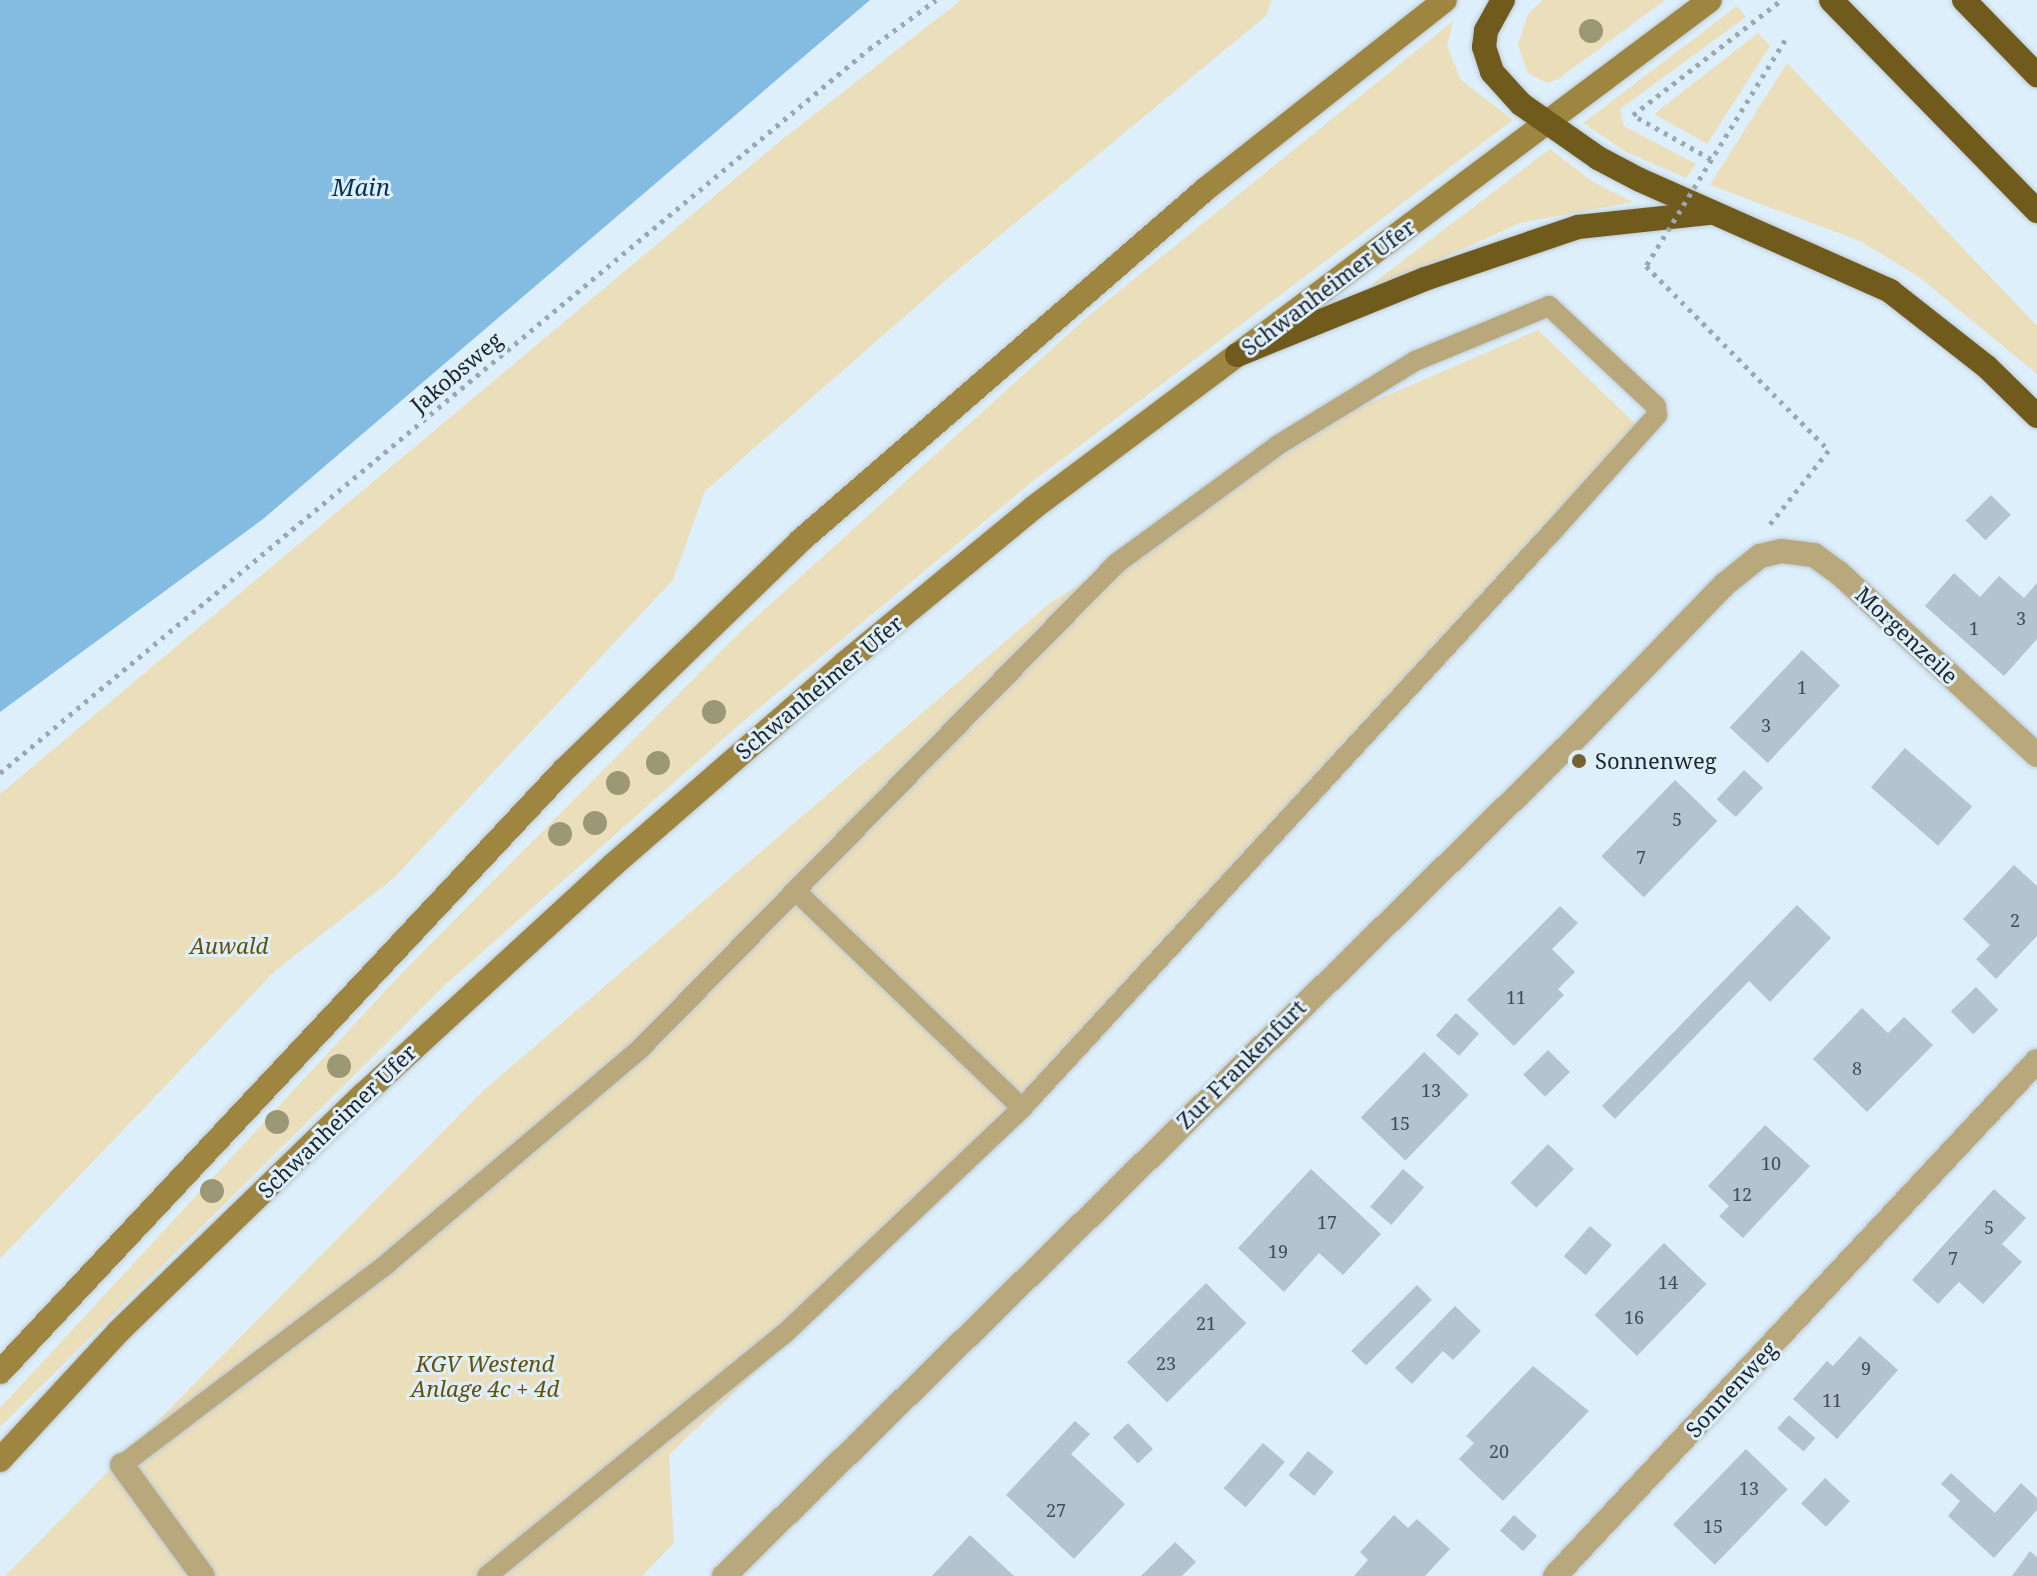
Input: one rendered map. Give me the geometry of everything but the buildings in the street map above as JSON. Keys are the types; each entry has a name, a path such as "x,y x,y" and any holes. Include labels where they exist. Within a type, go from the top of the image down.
{"highway":[{"path":"1503,0 1486,31 1486,60 1505,89 1547,123 1598,158 1711,213 1792,243 1890,291 1987,367 2037,416"},
{"path":"1831,0 2037,211"},
{"path":"1964,0 2037,75"},
{"path":"1237,355 1425,279 1578,227 1711,213"}],"main road":[{"path":"0,1372 563,771 800,541 1207,188 1445,0"},
{"name":"Schwanheimer Ufer","path":"0,1460 163,1288 364,1094 613,865 1021,518 1710,0"}],"street":[{"name":"Morgenzeile","path":"1760,556 1781,551 1814,555 1839,573 2037,755"},
{"name":"Zur Frankenfurt","path":"724,1576 1565,749 1725,584 1760,556"},
{"name":"Sonnenweg","path":"1555,1576 2037,1061"},
{"path":"122,1465 203,1576"}],"lane":[{"path":"122,1465 389,1262 641,1048 1117,563 1278,445 1415,361 1549,306 1651,398 1657,415 1022,1108 783,1335 487,1576"},
{"path":"797,892 1022,1108"}],"path":[{"name":"Jakobsweg","path":"0,773 869,49 936,0"},
{"path":"1711,159 1633,115 1781,0"},
{"path":"1760,556 1772,515 1829,450 1646,266 1785,40"}],"green space":[{"name":"Auwald","path":"961,0 1272,0 1266,16 952,275 705,491 673,580 394,878 275,971 0,1259 0,794 779,142"},
{"path":"1543,0 1665,0 1557,80 1546,83 1528,73 1518,45 1528,14"},
{"path":"1737,6 1746,17 1620,109 1624,126 1696,164 1686,178 1626,152 1583,123"},
{"path":"1453,21 1447,46 1461,80 1513,120 1033,481 740,724 445,985 0,1427 0,1408 397,978 743,629 1087,317"},
{"path":"1758,33 1770,46 1707,144 1654,114"},
{"path":"1787,63 2037,326 2037,374 1919,277 1860,241 1710,185"},
{"path":"1550,149 1593,182 1633,202 1520,223 1375,289 1372,284"},
{"name":"KGV Westend Anlage 4c + 4d","path":"1538,330 1649,437 1071,1069 669,1455 674,1543 642,1576 5,1576 484,1090 1050,603 1358,408"}],"water":[{"name":"Main","path":"0,0 870,0 263,519 0,712"}],"place":[{"name":"Sonnenweg","path":"1579,761"}]}
